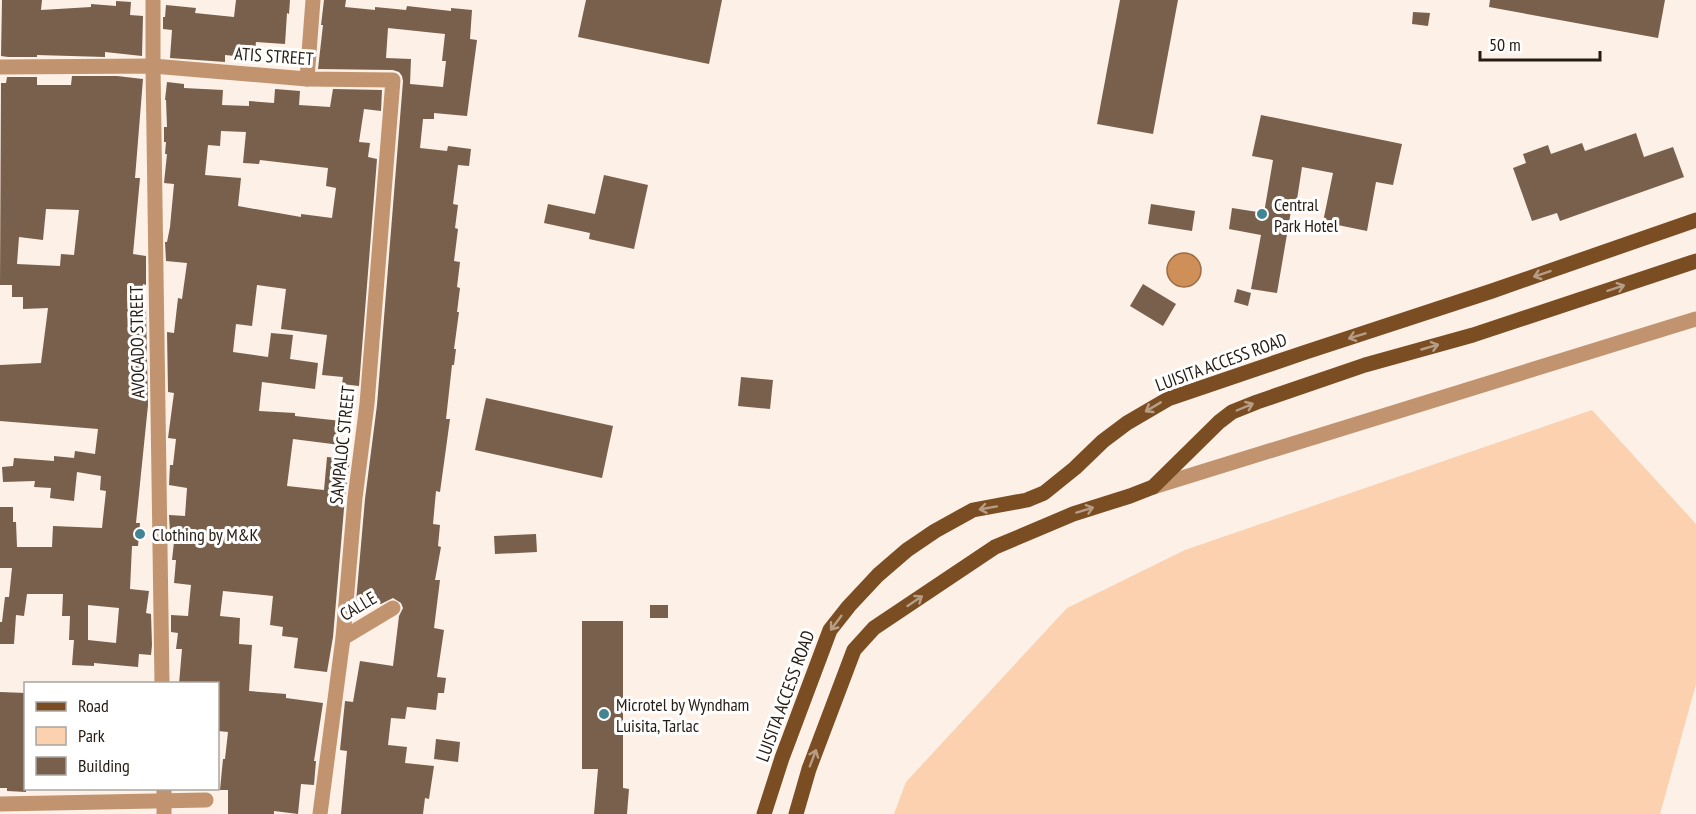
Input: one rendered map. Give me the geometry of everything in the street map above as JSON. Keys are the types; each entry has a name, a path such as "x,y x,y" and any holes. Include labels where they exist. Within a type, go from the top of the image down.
{"main road":[{"name":"LUISITA ACCESS ROAD","path":"764,814 786,747 830,630 878,575 907,550 935,531 973,510 1027,500 1044,493 1103,441 1127,423 1168,399 1696,220"},
{"path":"796,814 809,769 854,650 874,628 995,547 1073,514 1153,487 1232,412 1365,365 1492,329 1696,261"}],"street":[{"name":"AVOCADO STREET","path":"153,0 162,682"},
{"path":"307,79 313,0"},
{"name":"ATIS STREET","path":"0,67 153,66 307,79 393,80"},
{"name":"SAMPALOC STREET","path":"320,814 343,638 355,498 367,404 393,80"},
{"path":"1153,487 1696,319"},
{"name":"CALLE","path":"343,638 393,608"},
{"path":"0,804 70,808 206,800"}],"green space":[{"path":"1592,410 1696,524 1696,684 1660,814 894,814 906,782 1067,608 1185,550"}],"shaded area":[{"path":"1184,253 1196,258 1201,270 1196,282 1184,287 1172,282 1167,270 1172,258"}],"building":[{"path":"2,0 42,0 41,10 91,7 91,4 116,6 116,1 131,2 130,15 143,16 142,56 105,52 105,57 1,56"},
{"path":"236,0 290,0 285,44 256,42 254,58 225,55 225,62 170,58 172,30 163,29 166,5 196,8 195,13 234,17"},
{"path":"324,0 346,0 345,7 375,10 375,7 406,10 407,6 451,11 451,8 472,10 470,39 477,40 467,116 434,113 434,119 423,119 420,148 447,151 448,146 471,149 469,166 458,165 453,204 458,205 454,261 460,262 457,287 460,288 457,312 459,312 446,419 450,419 440,492 436,491 433,524 440,525 438,546 441,547 435,580 440,580 434,628 444,630 437,677 446,678 444,693 438,693 436,710 407,707 405,719 391,718 388,745 407,747 405,763 434,766 429,799 425,798 423,814 341,814 347,751 340,750 345,701 353,702 360,661 393,666 399,616 403,608 401,603 393,598 381,604 356,602 365,499 377,405 403,81 399,72 393,70 318,69 323,25 321,25","holes":["388,28 445,34 442,61 446,61 443,87 410,84 411,59 386,58"]},
{"path":"586,0 722,0 709,64 578,37"},
{"path":"1120,0 1178,0 1153,134 1097,124"},
{"path":"1490,0 1665,0 1658,38 1489,7"},
{"path":"1413,12 1430,13 1428,26 1412,24"},
{"path":"72,76 117,76 143,79 135,178 140,178 133,254 146,256 146,285 143,284 142,309 146,310 148,405 136,523 140,523 138,546 132,546 130,589 149,591 146,613 151,614 152,645 151,655 139,654 138,667 94,663 94,666 72,665 74,640 69,640 70,616 62,616 63,594 27,594 24,616 16,615 14,644 0,644 0,622 2,622 5,597 9,597 12,568 0,568 0,507 13,507 17,547 52,547 53,526 102,528 106,491 100,490 101,476 77,472 74,501 50,498 51,488 34,487 35,481 3,482 2,467 13,466 14,458 54,461 54,456 74,458 75,451 95,454 98,429 0,421 0,365 41,363 48,308 23,309 23,297 12,297 12,285 0,285 1,83 6,83 7,77 37,77 37,85 71,85","holes":["46,209 79,210 74,255 61,254 60,266 17,264 19,237 43,240","88,605 119,608 116,643 88,640"]},
{"path":"167,82 184,84 184,88 223,90 222,105 249,106 249,101 274,103 275,89 300,91 299,105 330,107 333,89 382,90 381,111 364,109 359,142 370,143 368,157 377,159 359,386 342,384 343,377 322,375 327,335 281,329 286,289 257,285 252,326 236,324 233,352 268,357 271,333 293,335 290,359 318,363 315,389 262,382 259,411 295,413 295,416 342,421 340,445 293,439 287,486 324,490 327,457 350,459 333,637 327,672 294,668 298,638 282,636 283,627 270,625 273,596 223,591 220,616 240,618 239,644 252,645 249,691 286,694 286,698 323,703 314,761 316,761 314,785 301,784 298,814 274,811 274,814 228,814 228,790 220,790 228,732 219,731 219,682 179,682 182,649 176,649 178,633 171,632 171,615 188,616 191,585 174,583 176,560 172,560 175,533 170,532 169,515 185,516 187,488 169,485 170,465 173,465 176,439 168,438 174,393 168,392 167,332 174,333 178,298 182,299 187,263 166,261 165,242 167,242 170,227 174,184 164,183 167,154 165,154 166,142 164,142 164,127 167,127","holes":["221,131 246,132 243,163 259,164 260,160 328,168 326,186 336,188 332,218 301,214 301,217 238,206 241,178 205,175 208,145 220,146"]},
{"path":"1261,115 1402,144 1393,185 1376,182 1367,231 1323,222 1333,173 1302,167 1296,206 1292,205 1277,293 1251,289 1261,235 1229,229 1232,208 1264,213 1273,160 1252,156"},
{"path":"1636,133 1644,157 1673,147 1684,177 1560,221 1557,213 1532,221 1513,168 1526,163 1523,154 1548,145 1551,154 1582,143 1585,151"},
{"path":"604,175 648,185 634,249 589,239 590,233 544,223 548,204 595,214"},
{"path":"1151,204 1195,211 1192,231 1148,224"},
{"path":"1143,284 1176,304 1163,326 1130,306"},
{"path":"1237,289 1251,293 1248,306 1234,302"},
{"path":"741,377 773,380 770,409 738,406"},
{"path":"486,398 613,426 602,478 475,450"},
{"path":"536,534 537,552 495,554 494,536"},
{"path":"650,605 668,605 668,618 650,618"},
{"path":"582,621 623,621 623,788 629,789 627,814 594,814 598,769 582,769"},
{"path":"0,692 24,693 24,790 26,792 7,791 7,788 0,788"},
{"path":"436,739 460,742 458,762 434,759"}],"place":[{"name":"Central Park Hotel","path":"1262,214"},
{"name":"Clothing by M&K","path":"140,534"},
{"name":"Microtel by Wyndham Luisita, Tarlac","path":"604,714"}]}
